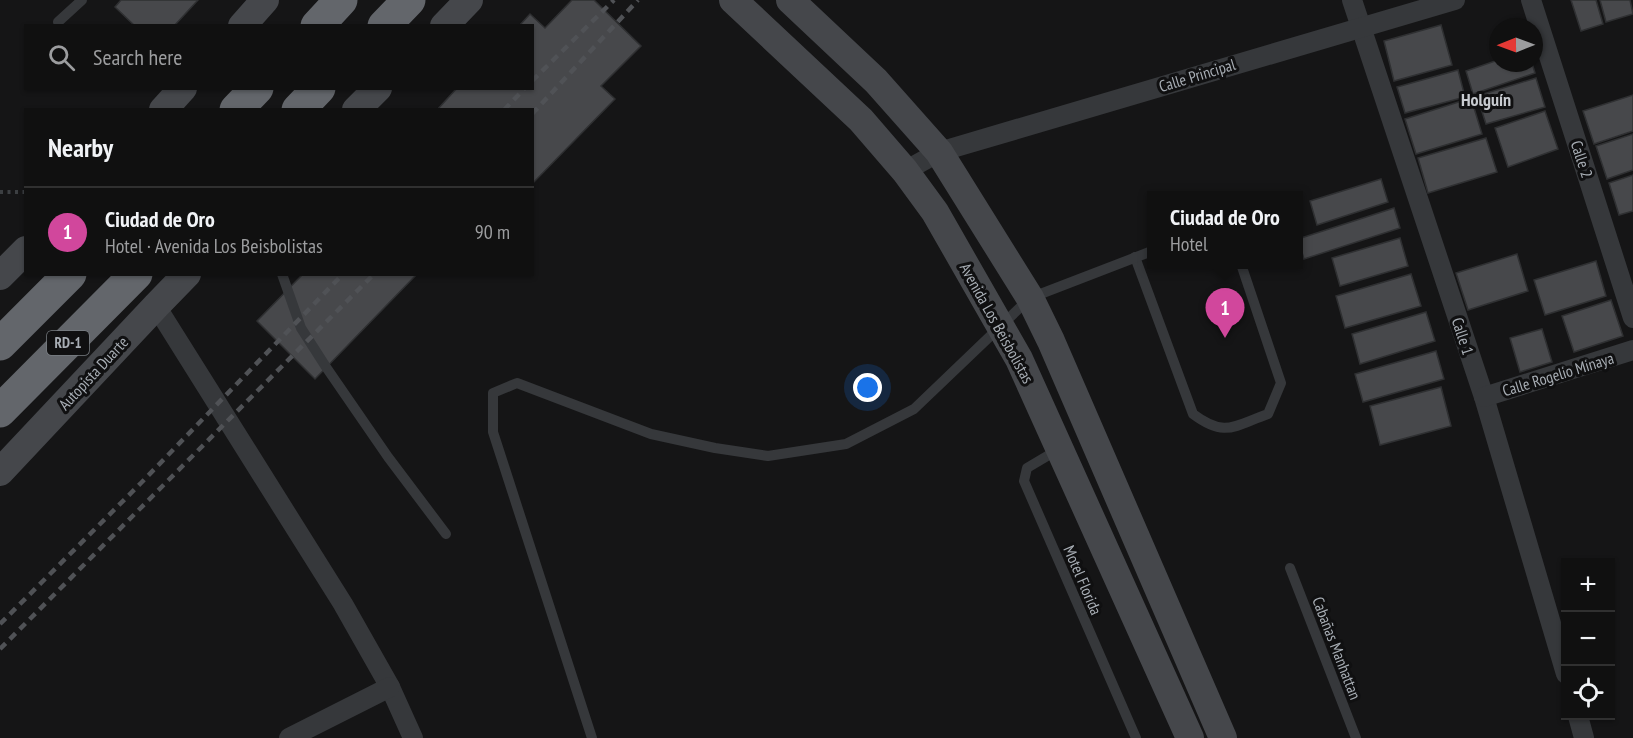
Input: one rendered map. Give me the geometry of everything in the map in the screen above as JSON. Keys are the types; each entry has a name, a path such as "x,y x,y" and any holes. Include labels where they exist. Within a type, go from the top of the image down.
{"highway":[{"path":"319,24 341,0"},
{"path":"238,108 255,90"},
{"path":"300,108 317,90"},
{"name":"RD-1","path":"0,344 68,276"},
{"name":"RD-1","path":"0,411 134,276"}],"main road":[{"path":"244,24 266,0"},
{"path":"446,24 469,0"},
{"name":"Avenida Los Beisbolistas","path":"732,0 861,120 905,171 935,212 1019,358 1190,738"},
{"path":"790,0 876,81 939,152 1030,298 1051,341 1223,738"},
{"path":"819,0 876,81"},
{"path":"164,108 181,90"},
{"path":"358,108 376,90"},
{"path":"0,276 24,252"},
{"name":"Autopista Duarte","path":"0,472 185,276"}],"street":[{"name":"Calle 1","path":"1352,0 1484,397 1564,666"},
{"name":"Calle Principal","path":"905,171 939,152 1455,0"},
{"name":"Calle 2","path":"1531,0 1633,318"},
{"path":"156,306 343,604 390,687 413,738"},
{"name":"Calle Rogelio Minaya","path":"1484,397 1633,350"},
{"path":"290,738 390,687"},
{"path":"1579,720 1584,738"}],"lane":[{"path":"58,22 82,0"},
{"path":"592,738 493,432 493,393 517,383 651,434 768,456 846,444 914,409 1030,298 1147,253"},
{"path":"1136,257 1193,414 1207,424 1224,429 1268,414 1281,383 1243,269"},
{"path":"283,276 301,328 388,456 446,534"},
{"name":"Motel Florida","path":"1059,448 1027,468 1024,481 1136,738"},
{"name":"Cabañas Manhattan","path":"1290,568 1356,738"}],"path":[{"path":"0,192 24,192"}],"building":[{"path":"121,0 198,0 176,24 133,24 115,7"},
{"path":"572,0 594,0 641,46 601,86 615,99 534,182 534,108 439,108 455,90 534,90 534,24 521,24 530,14 545,28"},
{"path":"1571,0 1596,0 1603,24 1581,31"},
{"path":"1600,0 1630,0 1633,14 1606,22"},
{"path":"1441,25 1452,65 1394,81 1384,41"},
{"path":"1489,63 1489,72 1535,73 1473,94 1466,71"},
{"path":"1458,70 1465,97 1405,113 1397,87"},
{"path":"1536,78 1545,107 1486,124 1477,96"},
{"path":"1633,95 1633,131 1594,144 1583,111"},
{"path":"1471,98 1482,134 1416,154 1405,119"},
{"path":"1545,111 1558,149 1508,167 1495,128"},
{"path":"1633,134 1633,170 1607,179 1596,146"},
{"path":"1486,138 1497,172 1428,193 1418,158"},
{"path":"1633,175 1633,211 1619,215 1609,183"},
{"path":"1381,179 1388,202 1317,225 1310,201"},
{"path":"1394,208 1400,228 1304,259 1303,237"},
{"path":"1400,238 1408,266 1340,286 1332,258"},
{"path":"1517,254 1528,291 1468,310 1456,273"},
{"path":"1596,261 1606,296 1545,315 1534,280"},
{"path":"1411,274 1421,306 1345,328 1336,296"},
{"path":"301,276 415,276 315,379 257,321"},
{"path":"1611,300 1623,336 1574,352 1562,316"},
{"path":"1426,312 1435,341 1360,364 1352,334"},
{"path":"1542,329 1552,362 1520,372 1510,338"},
{"path":"1436,351 1444,379 1363,402 1355,374"},
{"path":"1441,387 1451,426 1380,445 1370,406"}],"railway":[{"path":"534,79 614,0"},
{"path":"534,112 638,0"},
{"path":"506,108 523,90"},
{"path":"0,624 141,483 341,276"},
{"path":"0,649 372,276"}],"place":[{"name":"Ciudad de Oro","path":"1225,338"}],"district":[{"name":"Holguín","path":"1486,100"}]}
